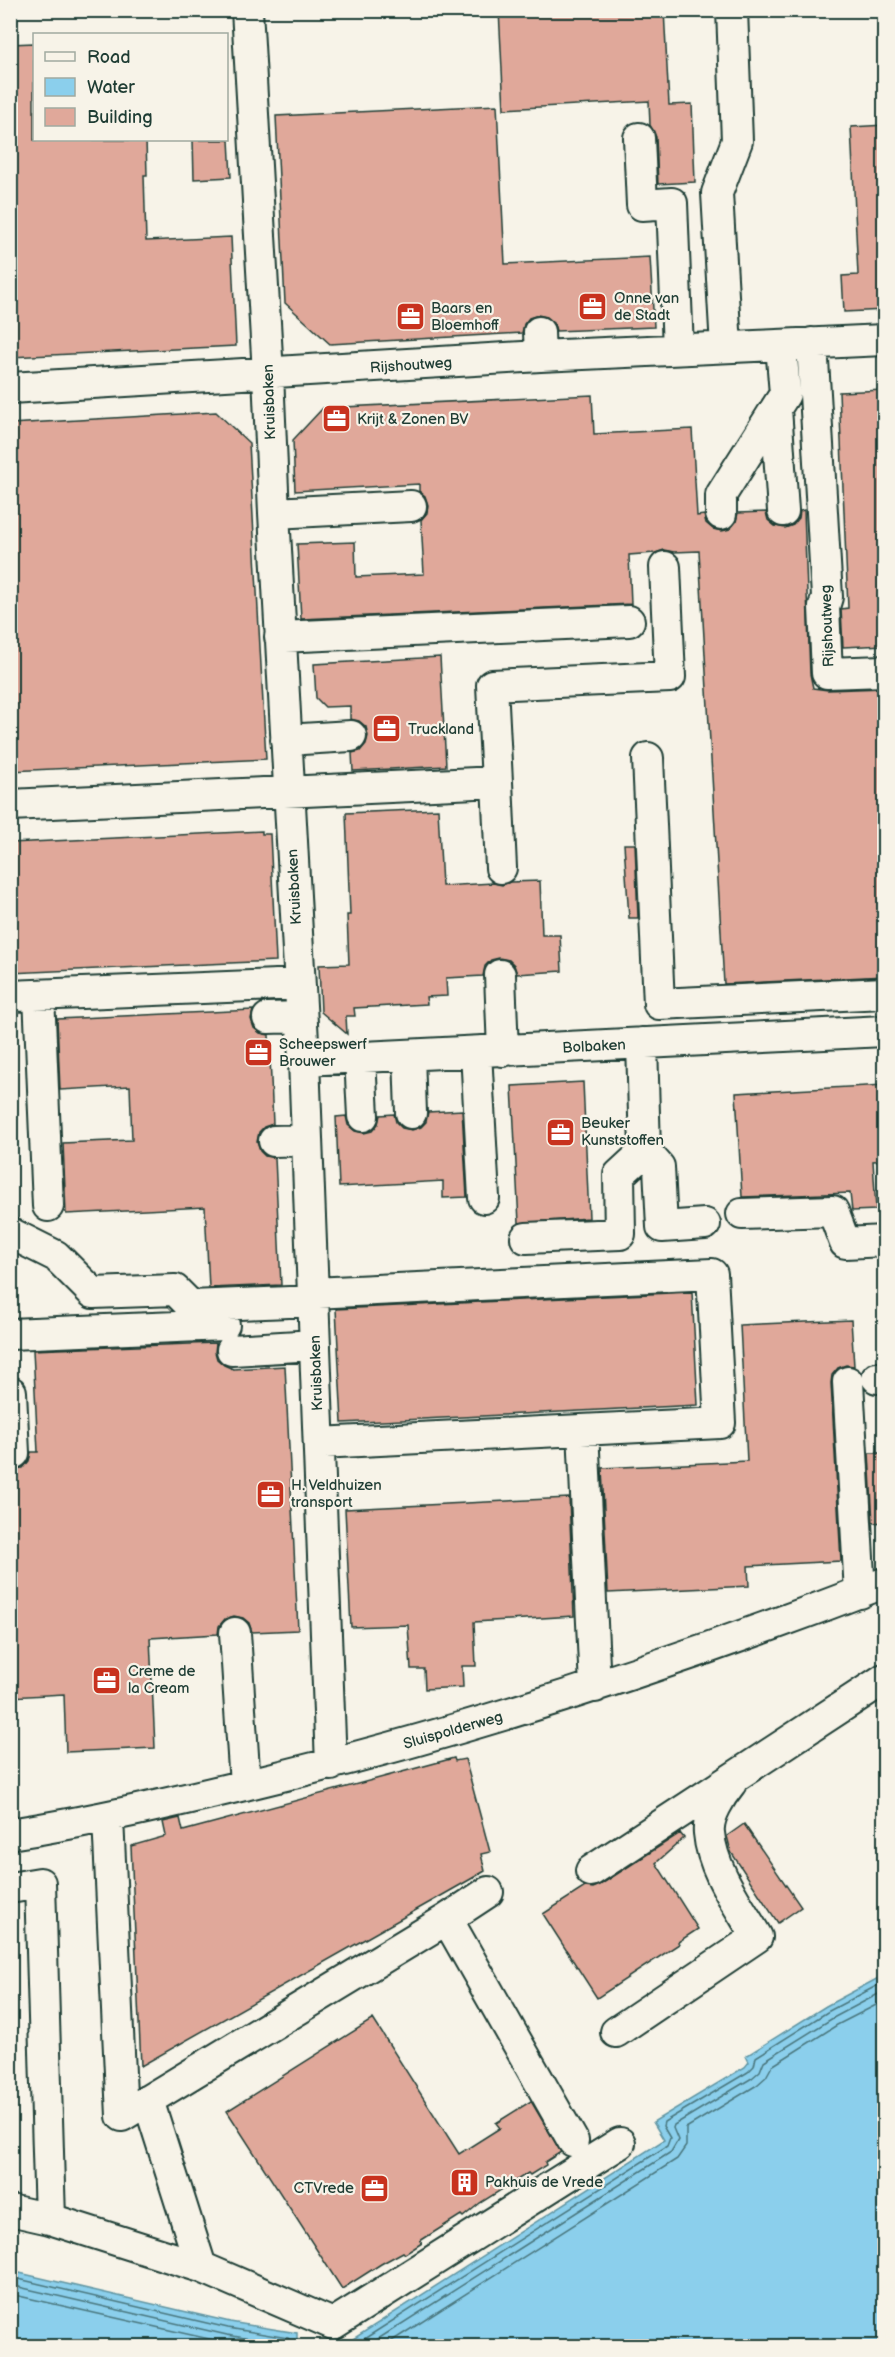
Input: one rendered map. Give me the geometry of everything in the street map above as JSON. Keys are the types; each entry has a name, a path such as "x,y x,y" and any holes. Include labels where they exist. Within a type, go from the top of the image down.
{"street":[{"name":"Kruisbaken","path":"247,10 304,1060 331,1765"},
{"path":"726,347 717,193 737,141 732,10"},
{"path":"639,138 642,205 672,203 678,349"},
{"name":"Rijshoutweg","path":"10,388 268,374 540,344 606,341 678,349 885,340"},
{"name":"Rijshoutweg","path":"812,343 827,597 824,607 827,674 885,671"},
{"path":"721,514 721,495 785,393 781,345"},
{"path":"776,408 783,511"},
{"path":"274,513 411,506"},
{"path":"501,868 492,685 670,677 665,567"},
{"path":"280,637 630,621"},
{"path":"285,731 351,727"},
{"path":"648,758 659,1004 885,993"},
{"path":"10,805 497,782"},
{"path":"484,1198 490,1051 500,975"},
{"path":"48,1206 25,996 299,984"},
{"path":"268,1018 301,1017"},
{"name":"Bolbaken","path":"304,1060 885,1031"},
{"path":"642,1043 645,1151 659,1167 662,1227 705,1224"},
{"path":"409,1055 411,1113"},
{"path":"360,1058 363,1116"},
{"path":"274,1141 307,1140"},
{"path":"525,1238 620,1234 619,1175 645,1151"},
{"path":"742,1214 833,1211 845,1243 885,1241"},
{"path":"10,1233 56,1256 93,1293 175,1290 191,1306 314,1315"},
{"path":"10,1334 314,1315 712,1274 720,1423 319,1443"},
{"path":"232,1350 314,1315"},
{"path":"870,1380 872,1588"},
{"path":"11,1390 14,1453"},
{"path":"583,1430 595,1687"},
{"name":"Sluispolderweg","path":"10,1834 108,1818 331,1765 439,1735 595,1687 710,1648 872,1588"},
{"path":"235,1633 245,1785"},
{"path":"591,1871 885,1679"},
{"path":"616,2032 757,1937 715,1859 708,1831 719,1797 737,1777"},
{"path":"108,1818 122,2116 489,1892"},
{"path":"10,1888 40,1883 50,2219"},
{"path":"447,1919 573,2141"},
{"path":"148,2100 201,2267"},
{"path":"10,2210 50,2219 201,2267 333,2324 620,2143"}],"water":[{"path":"884,1975 884,2346 342,2346 664,2140 653,2122 745,2067 749,2062 746,2056 826,2006"},
{"path":"11,2271 230,2322 297,2333 297,2342 326,2346 11,2346"}],"building":[{"path":"499,10 664,10 669,105 692,104 695,182 658,184 656,137 650,125 649,101 504,109"},
{"path":"33,43 33,141 146,141 147,175 144,175 146,241 231,237 236,346 10,357 10,44"},
{"path":"497,105 505,264 650,257 654,327 556,331 554,323 547,317 538,315 529,318 524,324 522,333 330,344 285,303 276,116"},
{"path":"885,125 885,310 844,312 842,276 858,275 851,127"},
{"path":"229,140 231,177 194,179 193,141"},
{"path":"885,390 885,645 843,647 841,609 848,608 839,392"},
{"path":"592,395 594,434 692,429 697,516 704,515 706,523 713,529 722,531 730,529 736,522 738,513 766,512 768,520 775,526 785,528 793,525 799,518 800,511 804,510 810,674 813,688 828,690 885,688 885,976 724,984 699,551 664,550 629,555 631,604 301,619 297,544 355,542 356,577 424,574 421,520 427,513 428,505 425,496 419,491 419,484 295,491 293,440 323,408"},
{"path":"216,412 249,443 266,759 10,771 10,424"},
{"path":"440,657 446,766 353,771 352,753 360,751 366,744 368,736 366,727 359,721 350,719 350,706 325,707 316,698 314,664"},
{"path":"438,809 442,886 493,883 502,885 510,882 540,881 542,935 560,935 562,971 517,974 514,965 509,960 499,958 491,960 485,966 483,976 446,978 447,996 426,997 427,1004 354,1008 355,1016 346,1016 347,1034 321,1012 319,965 349,964 347,915 350,915 346,813"},
{"path":"262,831 262,834 270,834 276,961 10,973 10,843"},
{"path":"624,844 635,844 638,918 629,918"},
{"path":"253,1010 251,1019 254,1028 260,1033 269,1035 273,1124 264,1127 259,1132 257,1142 260,1151 265,1156 275,1158 281,1285 209,1288 205,1207 66,1214 63,1143 132,1140 130,1086 60,1090 57,1019"},
{"path":"583,1082 589,1218 519,1223 512,1086"},
{"path":"885,1085 885,1160 873,1161 876,1210 852,1211 850,1193 742,1197 736,1093"},
{"path":"462,1110 467,1197 443,1198 443,1181 339,1187 336,1117 346,1116 348,1125 355,1131 364,1133 372,1131 378,1124 380,1115 394,1114 396,1122 402,1128 412,1130 421,1127 426,1122 428,1112"},
{"path":"692,1292 698,1405 342,1423 336,1309"},
{"path":"851,1320 854,1366 846,1365 838,1368 832,1375 831,1383 841,1561 748,1566 749,1586 608,1593 602,1468 747,1461 740,1325"},
{"path":"216,1343 217,1359 233,1369 285,1366 298,1630 252,1632 249,1623 243,1618 234,1616 225,1619 219,1626 218,1634 150,1638 155,1748 66,1752 64,1694 10,1697 10,1469 23,1468 29,1461 31,1452 38,1452 33,1350"},
{"path":"869,1453 885,1453 885,1522 873,1523"},
{"path":"569,1498 574,1616 474,1622 476,1666 462,1666 463,1687 425,1689 424,1669 411,1669 408,1625 351,1627 345,1509"},
{"path":"454,1758 455,1761 465,1759 490,1852 481,1854 485,1871 141,2066 131,1846 166,1836 163,1822 180,1818 183,1831"},
{"path":"744,1824 801,1907 778,1923 731,1852 727,1836"},
{"path":"680,1833 684,1838 656,1863 698,1929 597,1998 543,1914 585,1887 593,1888 600,1885"},
{"path":"373,2019 459,2154 500,2128 496,2123 531,2101 561,2152 545,2162 546,2165 530,2175 528,2173 480,2203 463,2217 461,2215 420,2241 422,2243 405,2254 403,2252 381,2264 342,2289 227,2111"}],"place":[{"name":"Onne van de Stadt","path":"593,307"},
{"name":"Baars en Bloemhoff","path":"410,317"},
{"name":"Krijt & Zonen BV","path":"336,419"},
{"name":"Truckland","path":"387,729"},
{"name":"Scheepswerf Brouwer","path":"258,1053"},
{"name":"Beuker Kunststoffen","path":"560,1132"},
{"name":"H. Veldhuizen transport","path":"270,1494"},
{"name":"Creme de la Cream","path":"107,1680"},
{"name":"Pakhuis de Vrede","path":"464,2182"},
{"name":"CTVrede","path":"375,2188"}]}
